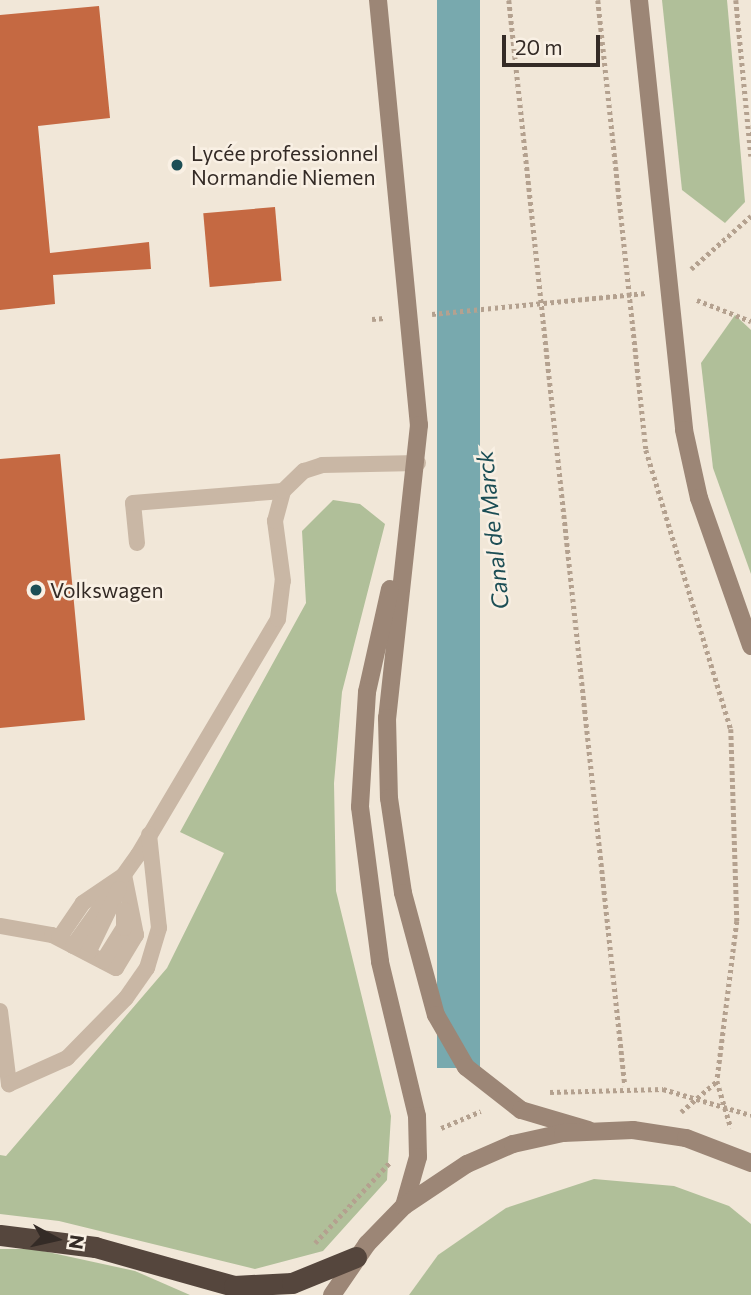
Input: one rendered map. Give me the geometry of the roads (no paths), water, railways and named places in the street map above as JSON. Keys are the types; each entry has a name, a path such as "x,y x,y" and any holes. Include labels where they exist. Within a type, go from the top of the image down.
{"highway":[{"path":"0,1235 95,1247 234,1286 292,1283 356,1258"}],"street":[{"path":"378,0 415,358 418,463 393,639 387,759 398,869 423,978 451,1045 487,1089 521,1110 588,1130"},
{"path":"639,0 668,290 690,466 743,604 751,646"},
{"path":"404,1206 418,1157 417,1116 368,897 360,768 372,656 408,532"},
{"path":"332,1295 356,1258 404,1206 490,1153 588,1130 656,1132 751,1163"}],"lane":[{"path":"96,957 124,875 278,618 283,581 275,521 283,491 304,471 322,465 418,463"},
{"path":"137,543 133,503 283,491"},
{"path":"0,1011 9,1084 67,1058 120,1004 147,968 159,928 149,835"},
{"path":"66,942 83,903 124,875"},
{"path":"0,926 66,942 116,968 136,935 124,875"}],"water":[{"path":"437,0 480,0 480,1068 437,1068"}],"place":[{"name":"Lycée professionnel Normandie Niemen","path":"177,165"},
{"name":"Volkswagen","path":"36,590"}],"water label":[{"name":"Canal de Marck","path":"492,530"}]}
